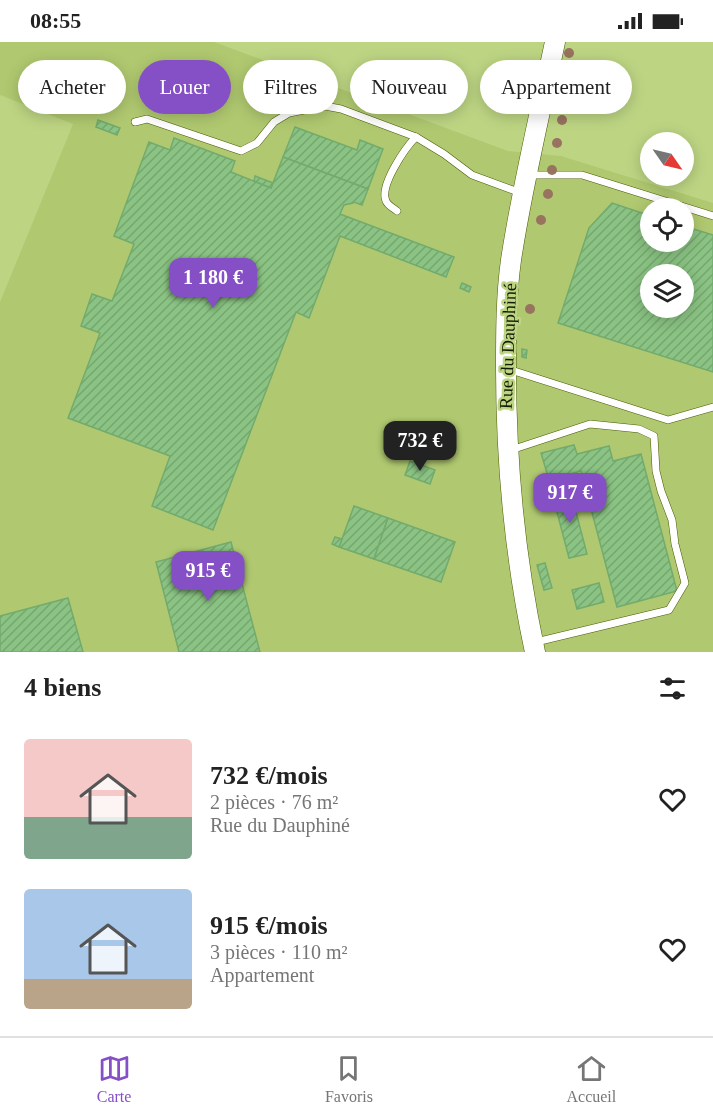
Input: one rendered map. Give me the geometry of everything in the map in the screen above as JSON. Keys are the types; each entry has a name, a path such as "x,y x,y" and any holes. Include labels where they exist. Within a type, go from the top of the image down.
{"main road":[{"name":"Rue du Dauphiné","path":"534,647 519,561 511,492 506,412 506,320 511,262 555,42"}],"lane":[{"path":"135,122 147,120 242,150 257,143 274,122 290,113 325,106 341,109 416,137 472,175 525,184 582,175 713,216"},
{"path":"398,211 385,199 386,186 394,167 416,137"},
{"path":"506,368 668,420 713,407"},
{"path":"508,451 590,424 639,429 654,436 656,471 672,520 675,544 685,583 669,610 534,647"}],"shaded area":[{"path":"0,42 214,42 263,60 243,60 243,114 338,114 338,88 350,92 350,114 408,114 508,151 561,156 640,180 640,186 658,186 713,203 713,652 0,652 0,302 73,124 48,114 126,114 126,60 18,60 18,102 0,95"}],"building":[{"path":"98,120 120,128 117,135 96,127"},
{"path":"295,127 357,150 360,140 383,149 368,189 283,157"},
{"path":"174,138 235,161 231,172 271,188 283,157 368,189 362,205 354,202 344,205 340,214 454,257 446,277 340,236 309,318 296,312 213,530 152,506 170,456 68,418 100,333 81,326 92,294 112,301 134,244 114,236 149,142 170,150"},
{"path":"255,176 273,183 271,188 254,181"},
{"path":"612,203 640,212 640,252 694,252 694,229 713,235 713,372 558,323 589,228"},
{"path":"462,283 471,287 469,292 460,288"},
{"path":"522,349 527,350 526,358 522,357"},
{"path":"574,445 577,454 609,446 613,461 641,454 677,591 617,607 581,471 549,480 541,453"},
{"path":"410,461 435,470 430,484 405,475"},
{"path":"574,488 578,502 573,503 570,489"},
{"path":"570,489 587,554 569,558 552,493"},
{"path":"354,506 388,518 374,559 339,547"},
{"path":"388,518 455,542 441,582 374,559"},
{"path":"335,537 342,539 339,547 332,544"},
{"path":"231,542 260,652 179,652 156,562"},
{"path":"545,563 552,588 544,590 537,565"},
{"path":"599,583 604,602 577,609 572,590"},
{"path":"68,598 83,652 0,652 0,616"}]}
